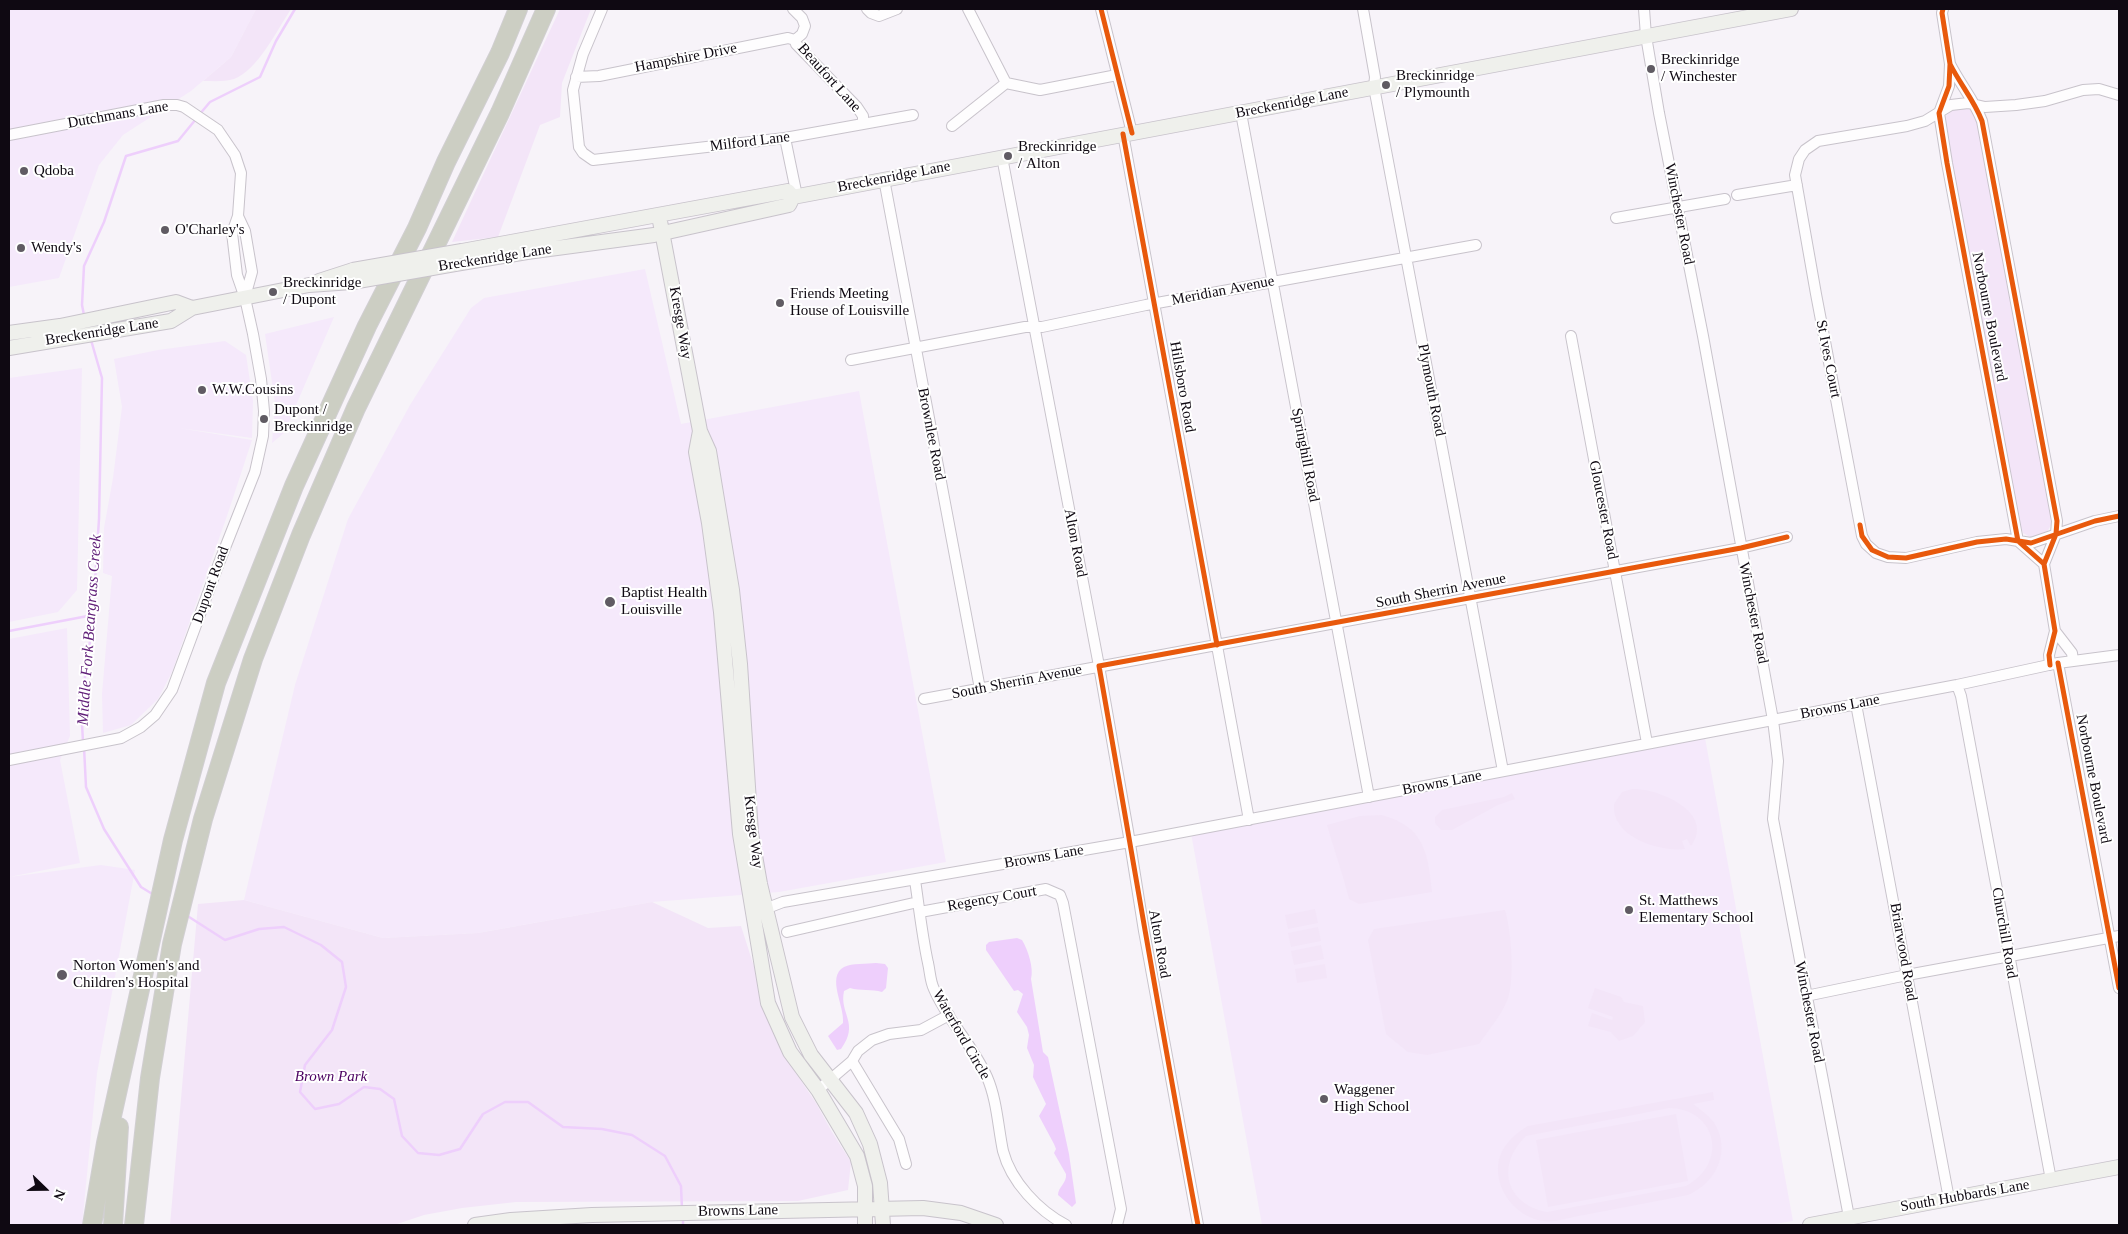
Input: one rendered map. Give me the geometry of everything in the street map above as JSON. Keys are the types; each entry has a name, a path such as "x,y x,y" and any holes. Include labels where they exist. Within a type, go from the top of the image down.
{"highway":[{"path":"92,1225 106,1143 154,926 216,683 247,600 294,486 367,326 417,228 446,162 500,53 518,9"},
{"path":"134,1225 150,1078 174,936 203,818 253,659 301,535 356,408 500,113 546,9"},
{"path":"113,1225 124,1065"}],"street":[{"path":"576,77 602,9"},
{"name":"Beaufort Lane","path":"793,9 802,18 805,26 802,34 795,40 799,49 857,107 863,116 863,124"},
{"path":"868,9 871,13 879,16 897,9"},
{"path":"968,9 1006,83"},
{"name":"Hillsboro Road","path":"1101,9 1118,75 1153,304 1249,820"},
{"name":"Plymouth Road","path":"1362,9 1374,77 1374,88 1503,771"},
{"name":"Winchester Road","path":"1644,9 1646,36 1704,336 1773,720 1778,761 1773,819 1849,1217"},
{"name":"Breckenridge Lane","path":"9,334 72,330 119,330 171,321 192,308 309,285 328,276 353,276 455,264 662,233 789,205 795,196 1791,9"},
{"name":"Norbourne Boulevard","path":"1941,10 1950,64 1949,86 1939,113 2018,541"},
{"name":"Hampshire Drive","path":"576,77 599,76 788,38 795,40"},
{"name":"Norbourne Boulevard","path":"1950,64 1961,85 1976,104 1982,121 2057,521 2056,534 2044,564 2055,632 2049,655 2054,664 2114,937 2119,988"},
{"path":"1006,83 1040,90 1118,75"},
{"name":"Milford Lane","path":"576,77 573,90 578,143 587,157 599,160 785,138 913,115"},
{"path":"952,126 1006,83"},
{"path":"1939,113 1951,105 1963,103 1986,107 2016,106 2045,101 2083,90 2099,89 2116,93"},
{"name":"Dutchmans Lane","path":"9,135 164,105 184,107 218,130 230,146 239,164 242,180 238,216 232,233 237,275 245,298"},
{"name":"Springhill Road","path":"1242,113 1369,797"},
{"name":"St Ives Court","path":"1939,113 1907,126 1818,141 1806,150 1799,159 1795,175 1816,294 1862,536 1866,544 1876,553 1888,557 1906,558 1961,545 2006,539 2018,541"},
{"path":"785,138 795,196"},
{"name":"Alton Road","path":"1002,157 1098,666 1198,1225"},
{"name":"Brownlee Road","path":"884,179 980,689"},
{"path":"1737,196 1797,185"},
{"name":"Breckenridge Lane","path":"353,276 462,251 624,220 659,216 788,191 795,196"},
{"path":"1616,218 1725,199"},
{"name":"Dutchmans Lane","path":"238,216 245,231 252,272 245,298"},
{"name":"Kresge Way","path":"659,216 700,431 709,451 732,590 740,664 751,832 766,908 792,1017 811,1056 856,1113 866,1133 880,1183 883,1225"},
{"name":"Meridian Avenue","path":"851,360 1476,244"},
{"name":"Dupont Road","path":"9,760 121,738 141,727 155,715 168,697 180,671 219,563 252,482 261,446 264,411 261,380 245,298"},
{"name":"Breckenridge Lane","path":"9,348 72,330 115,315 176,302 192,308"},
{"name":"Gloucester Road","path":"1571,336 1647,743"},
{"name":"Kresge Way","path":"700,431 696,452 709,523 721,612 740,834 768,1003 790,1052 818,1090 857,1156 865,1186 865,1225"},
{"path":"2018,541 2031,543 2095,521 2119,516"},
{"name":"South Sherrin Avenue","path":"924,699 1741,548 1787,537"},
{"path":"2018,541 2044,564"},
{"name":"Norbourne Boulevard","path":"2055,632 2072,653 2073,662"},
{"name":"Browns Lane","path":"766,908 783,902 1249,820 1957,685 2054,664 2119,655"},
{"name":"Churchill Road","path":"1957,685 1961,696 2051,1180"},
{"name":"Briarwood Road","path":"1856,704 1949,1199"},
{"name":"Waterford Circle","path":"915,880 921,931 932,984 981,1065 991,1086 1009,1167 1019,1183 1042,1208 1066,1225"},
{"name":"Regency Court","path":"787,932 919,907 1046,889 1060,895 1121,1209 1117,1225"},
{"path":"1806,996 1907,975 2114,937"},
{"path":"818,1090 852,1061 858,1051 872,1040 889,1034 921,1030 949,1015"},
{"path":"852,1061 899,1139 906,1164"},
{"name":"South Hubbards Lane","path":"1810,1225 2119,1168"},
{"path":"882,1209 924,1208 944,1210 960,1213 996,1225"},
{"name":"Browns Lane","path":"475,1225 669,1213 882,1209"}],"shaded area":[{"path":"9,9 256,9 231,57 191,91 123,135 99,165 59,278 9,287"},
{"name":"Baptist Health Louisville","path":"645,269 681,424 859,391 946,862 779,892 652,902 478,933 383,938 244,900 295,685 348,519 410,405 471,308 484,298"},
{"path":"334,317 284,433 272,443 275,403 265,334"},
{"path":"225,341 246,355 253,401 252,438 179,428 252,440 172,672 158,699 131,725 103,733 102,694 112,576 103,573 104,528 113,478 122,407 114,359 158,350"},
{"path":"82,368 77,590 58,612 9,622 9,378"},
{"path":"67,628 70,736 60,760 80,863 9,877 9,639"},
{"path":"1705,738 1793,1221 1768,1225 1262,1225 1191,833"},
{"name":"Norton Women's and Children's Hospital","path":"101,865 135,870 97,1073 82,1225 9,1225 9,877"},
{"path":"1017,938 1022,940 1031,964 1031,979 1043,1052 1048,1057 1069,1154 1076,1203 1072,1207 1058,1195 1066,1174 1054,1153 1056,1149 1054,1144 1039,1116 1046,1104 1033,1077 1034,1065 1027,1048 1029,1035 1027,1027 1017,1012 1023,994 1018,990 1014,991 986,950 986,945 989,942"},
{"path":"885,964 888,968 886,988 882,992 850,988 844,991 843,999 849,1032 841,1049 837,1050 828,1036 843,1023 836,985 839,972 844,967 851,965"}],"green space":[{"path":"256,9 291,9 259,58 243,74 230,80 203,81 231,57"},
{"path":"560,9 591,9 562,83 560,117 540,125 498,237 452,242"},
{"path":"1969,107 1976,116 2052,516 2051,525 2046,534 2032,538 2023,533 2021,528 1954,182 1945,117 1953,108"},
{"path":"1632,789 1656,793 1669,798 1690,813 1696,823 1697,834 1691,846 1687,839 1682,841 1685,849 1663,848 1650,845 1628,834 1615,816 1614,804 1622,792"},
{"path":"1512,793 1515,799 1498,805 1452,830 1441,830 1435,823 1435,817 1442,810 1504,797"},
{"path":"1382,815 1407,826 1421,843 1428,865 1432,892 1359,904 1349,899 1327,825 1360,816"},
{"name":"Brown Park","path":"244,900 383,938 478,933 652,902 708,928 741,926 781,1051 816,1103 851,1162 848,1190 798,1201 516,1202 462,1208 424,1215 394,1225 170,1225 198,904"},
{"path":"1315,909 1318,923 1288,929 1285,915"},
{"path":"1505,910 1510,941 1511,979 1508,998 1495,1022 1479,1044 1427,1055 1408,1052 1386,1034 1368,940 1374,929"},
{"path":"1318,927 1321,941 1291,947 1288,933"},
{"path":"1321,945 1324,959 1294,965 1291,951"},
{"path":"1325,964 1327,978 1297,983 1295,969"},
{"path":"1595,988 1621,997 1624,1002 1643,1006 1645,1022 1633,1036 1619,1041 1611,1032 1588,1026 1592,1013 1612,1020 1613,1017 1588,1008"},
{"path":"1713,1092 1714,1100 1693,1104 1710,1117 1715,1124 1721,1138 1722,1148 1717,1168 1712,1176 1705,1184 1688,1195 1558,1221 1543,1221 1534,1219 1518,1210 1506,1196 1499,1180 1498,1164 1506,1145 1516,1134 1528,1126","holes":["1669,1108 1686,1111 1698,1118 1707,1127 1712,1139 1712,1152 1708,1165 1699,1176 1686,1186 1547,1212 1533,1208 1522,1201 1514,1192 1508,1171 1517,1147 1526,1136"]},
{"path":"1676,1114 1688,1181 1548,1207 1536,1140"}],"waterway":[{"name":"Middle Fork Beargrass Creek","path":"199,115 210,102 260,77 276,41 295,9"},
{"name":"Middle Fork Beargrass Creek","path":"84,315 82,305 84,266 104,222 126,156 178,141 196,119"},
{"name":"Middle Fork Beargrass Creek","path":"83,742 81,705 92,627 99,519 102,378 91,340"},
{"path":"9,631 93,615"},
{"name":"Middle Fork Beargrass Creek","path":"84,747 86,787 104,829 141,887 154,895"},
{"name":"Middle Fork Beargrass Creek","path":"186,915 225,940 259,929 284,927 321,945 342,962 346,987 332,1030 305,1065 300,1092 315,1109 339,1104 364,1087 380,1089 394,1099 402,1136 418,1153 439,1155 460,1149 483,1114 505,1102 528,1102 563,1127 602,1129 632,1135 665,1156 681,1186 682,1209"},
{"name":"Middle Fork Beargrass Creek","path":"683,1217 683,1225"}],"cycle path":[{"path":"1101,9 1132,133"},
{"path":"1943,9 1950,64 1949,86 1939,113 1947,163 2018,541 2044,564"},
{"path":"1950,64 1982,121 2057,521 2056,534 2044,564 2055,631 2049,655 2050,665"},
{"path":"1123,134 1217,645"},
{"path":"1860,525 1862,536 1872,550 1888,557 1906,558 1977,542 2006,539 2031,543 2095,521 2119,516"},
{"path":"1198,1225 1099,666 1741,548 1787,537"},
{"path":"2058,663 2119,988"}],"place":[{"name":"Breckinridge / Winchester","path":"1651,69"},
{"name":"Breckinridge / Plymounth","path":"1386,85"},
{"name":"Breckinridge / Alton","path":"1008,156"},
{"name":"Qdoba","path":"24,171"},
{"name":"O'Charley's","path":"165,230"},
{"name":"Wendy's","path":"21,248"},
{"name":"Breckinridge / Dupont","path":"273,292"},
{"name":"Friends Meeting House of Louisville","path":"780,303"},
{"name":"W.W.Cousins","path":"202,390"},
{"name":"Dupont / Breckinridge","path":"264,419"},
{"name":"Baptist Health Louisville","path":"610,602"},
{"name":"St. Matthews Elementary School","path":"1629,910"},
{"name":"Norton Women's and Children's Hospital","path":"62,975"},
{"name":"Waggener High School","path":"1324,1099"}]}
